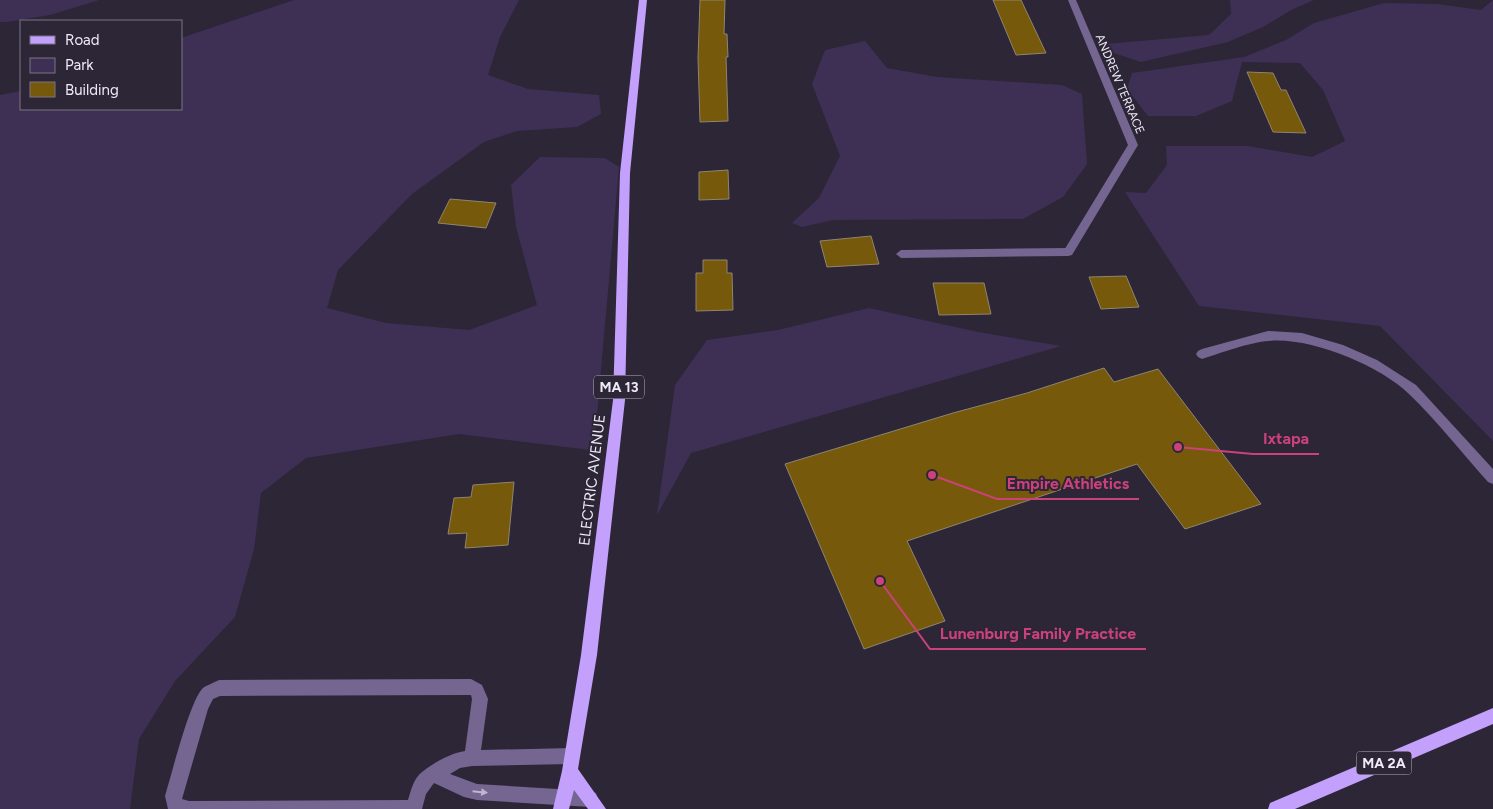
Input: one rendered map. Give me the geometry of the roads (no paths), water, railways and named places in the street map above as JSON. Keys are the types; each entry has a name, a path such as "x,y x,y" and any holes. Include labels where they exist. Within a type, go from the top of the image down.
{"main road":[{"name":"ELECTRIC AVENUE","path":"571,763 589,655 619,400 625,173 643,0"},
{"name":"MA 2A","path":"1276,809 1493,716"},
{"name":"MA 13","path":"562,803 571,763"},
{"path":"571,763 589,803"}],"street":[{"name":"ANDREW TERRACE","path":"901,254 1068,252 1132,145 1072,0"},
{"path":"1202,354 1268,336 1302,338 1339,348 1373,363 1412,389 1493,478"},
{"path":"472,758 480,699 476,690 471,687 219,688 208,694 201,706 173,796 174,803 179,807 189,809 414,809 423,783 458,760 472,758 571,763"},
{"path":"434,775 464,789 477,792 562,803 589,803"}],"place":[{"name":"Ixtapa","path":"1178,447"},
{"name":"Empire Athletics","path":"932,475"},
{"name":"Lunenburg Family Practice","path":"880,581"}]}
